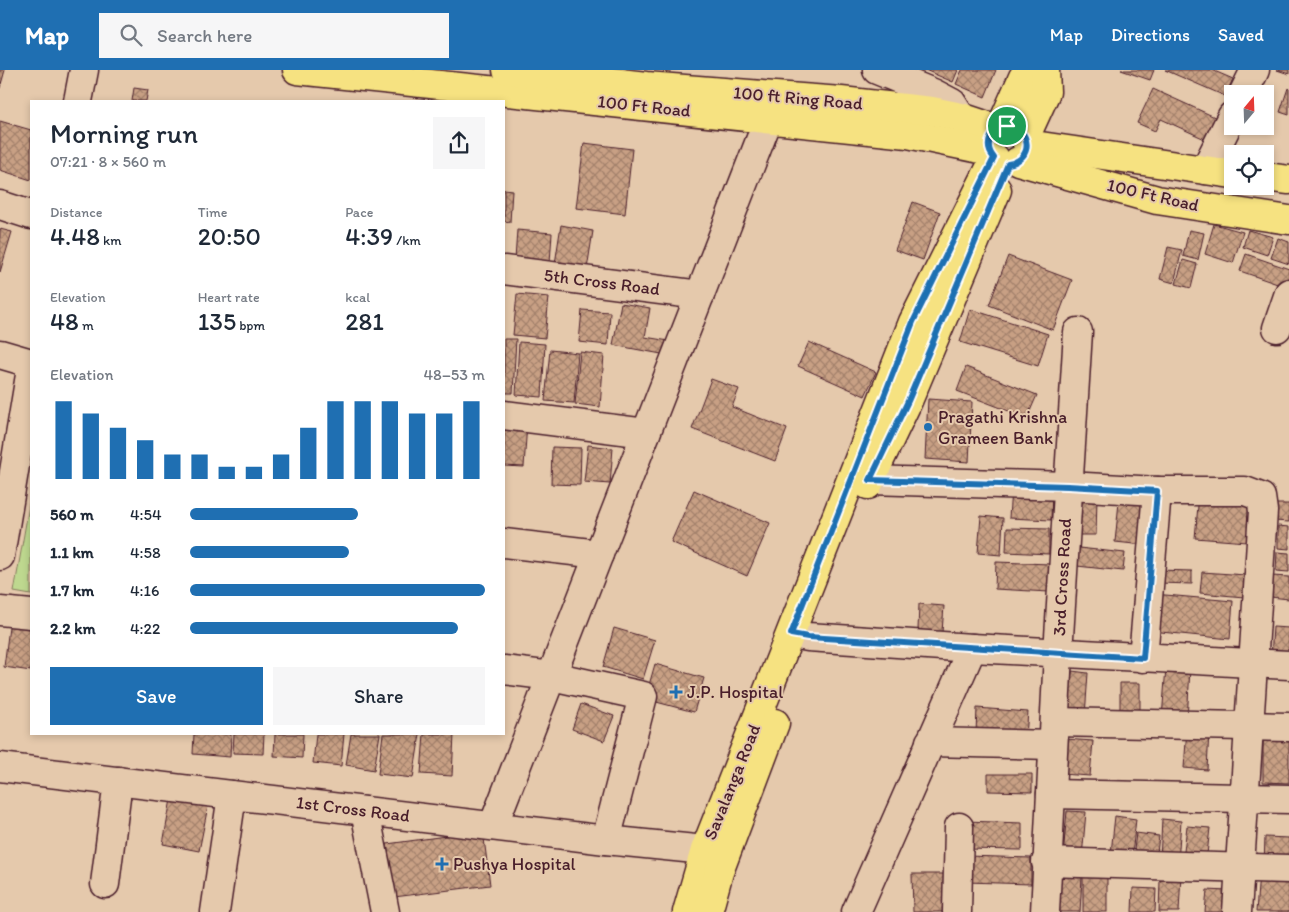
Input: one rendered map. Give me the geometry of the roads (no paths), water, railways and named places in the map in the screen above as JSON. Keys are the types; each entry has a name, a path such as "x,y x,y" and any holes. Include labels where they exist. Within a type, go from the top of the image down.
{"main road":[{"name":"100 Ft Road","path":"297,70 908,134 1008,147 1157,200 1289,220"},
{"name":"100 ft Ring Road","path":"506,70 646,86 841,101 932,111 961,117 1008,147 1224,173"},
{"name":"Savalanga Road","path":"687,912 705,850 800,635 938,333 1008,147 1039,75"},
{"name":"Savalanga Road","path":"708,912 719,872 800,635 913,322 1008,147"},
{"path":"1274,179 1289,180"},
{"path":"913,322 938,333"}],"street":[{"path":"78,100 84,70"},
{"path":"877,70 933,93 952,103 961,117"},
{"path":"1248,85 1255,70"},
{"path":"493,826 768,120"},
{"path":"1205,170 1224,132"},
{"path":"0,205 30,214"},
{"name":"5th Cross Road","path":"505,270 700,295"},
{"path":"1277,328 1289,293"},
{"name":"3rd Cross Road","path":"1045,912 1046,862 1078,332"},
{"path":"0,354 30,363"},
{"path":"0,556 6,486 30,374"},
{"path":"505,416 646,433"},
{"path":"870,480 1068,486 1157,491 1245,491 1261,497 1263,510 1237,912"},
{"path":"1143,658 1157,491"},
{"path":"505,543 599,554"},
{"path":"0,611 30,614"},
{"path":"800,635 972,648 1289,665"},
{"path":"856,912 972,648"},
{"path":"505,670 552,676 643,696 606,840"},
{"path":"930,742 1054,734 1250,726 1289,727"},
{"name":"1st Cross Road","path":"0,767 606,840 705,850"},
{"path":"105,884 118,781"},
{"path":"1051,794 1289,799"},
{"path":"215,912 232,795"},
{"path":"365,811 385,912"},
{"path":"957,912 959,827"},
{"path":"1046,862 1289,869"}],"place":[{"name":"Pragathi Krishna Grameen Bank","path":"928,427"},
{"name":"J.P. Hospital","path":"676,692"},
{"name":"Pushya Hospital","path":"442,864"}]}
